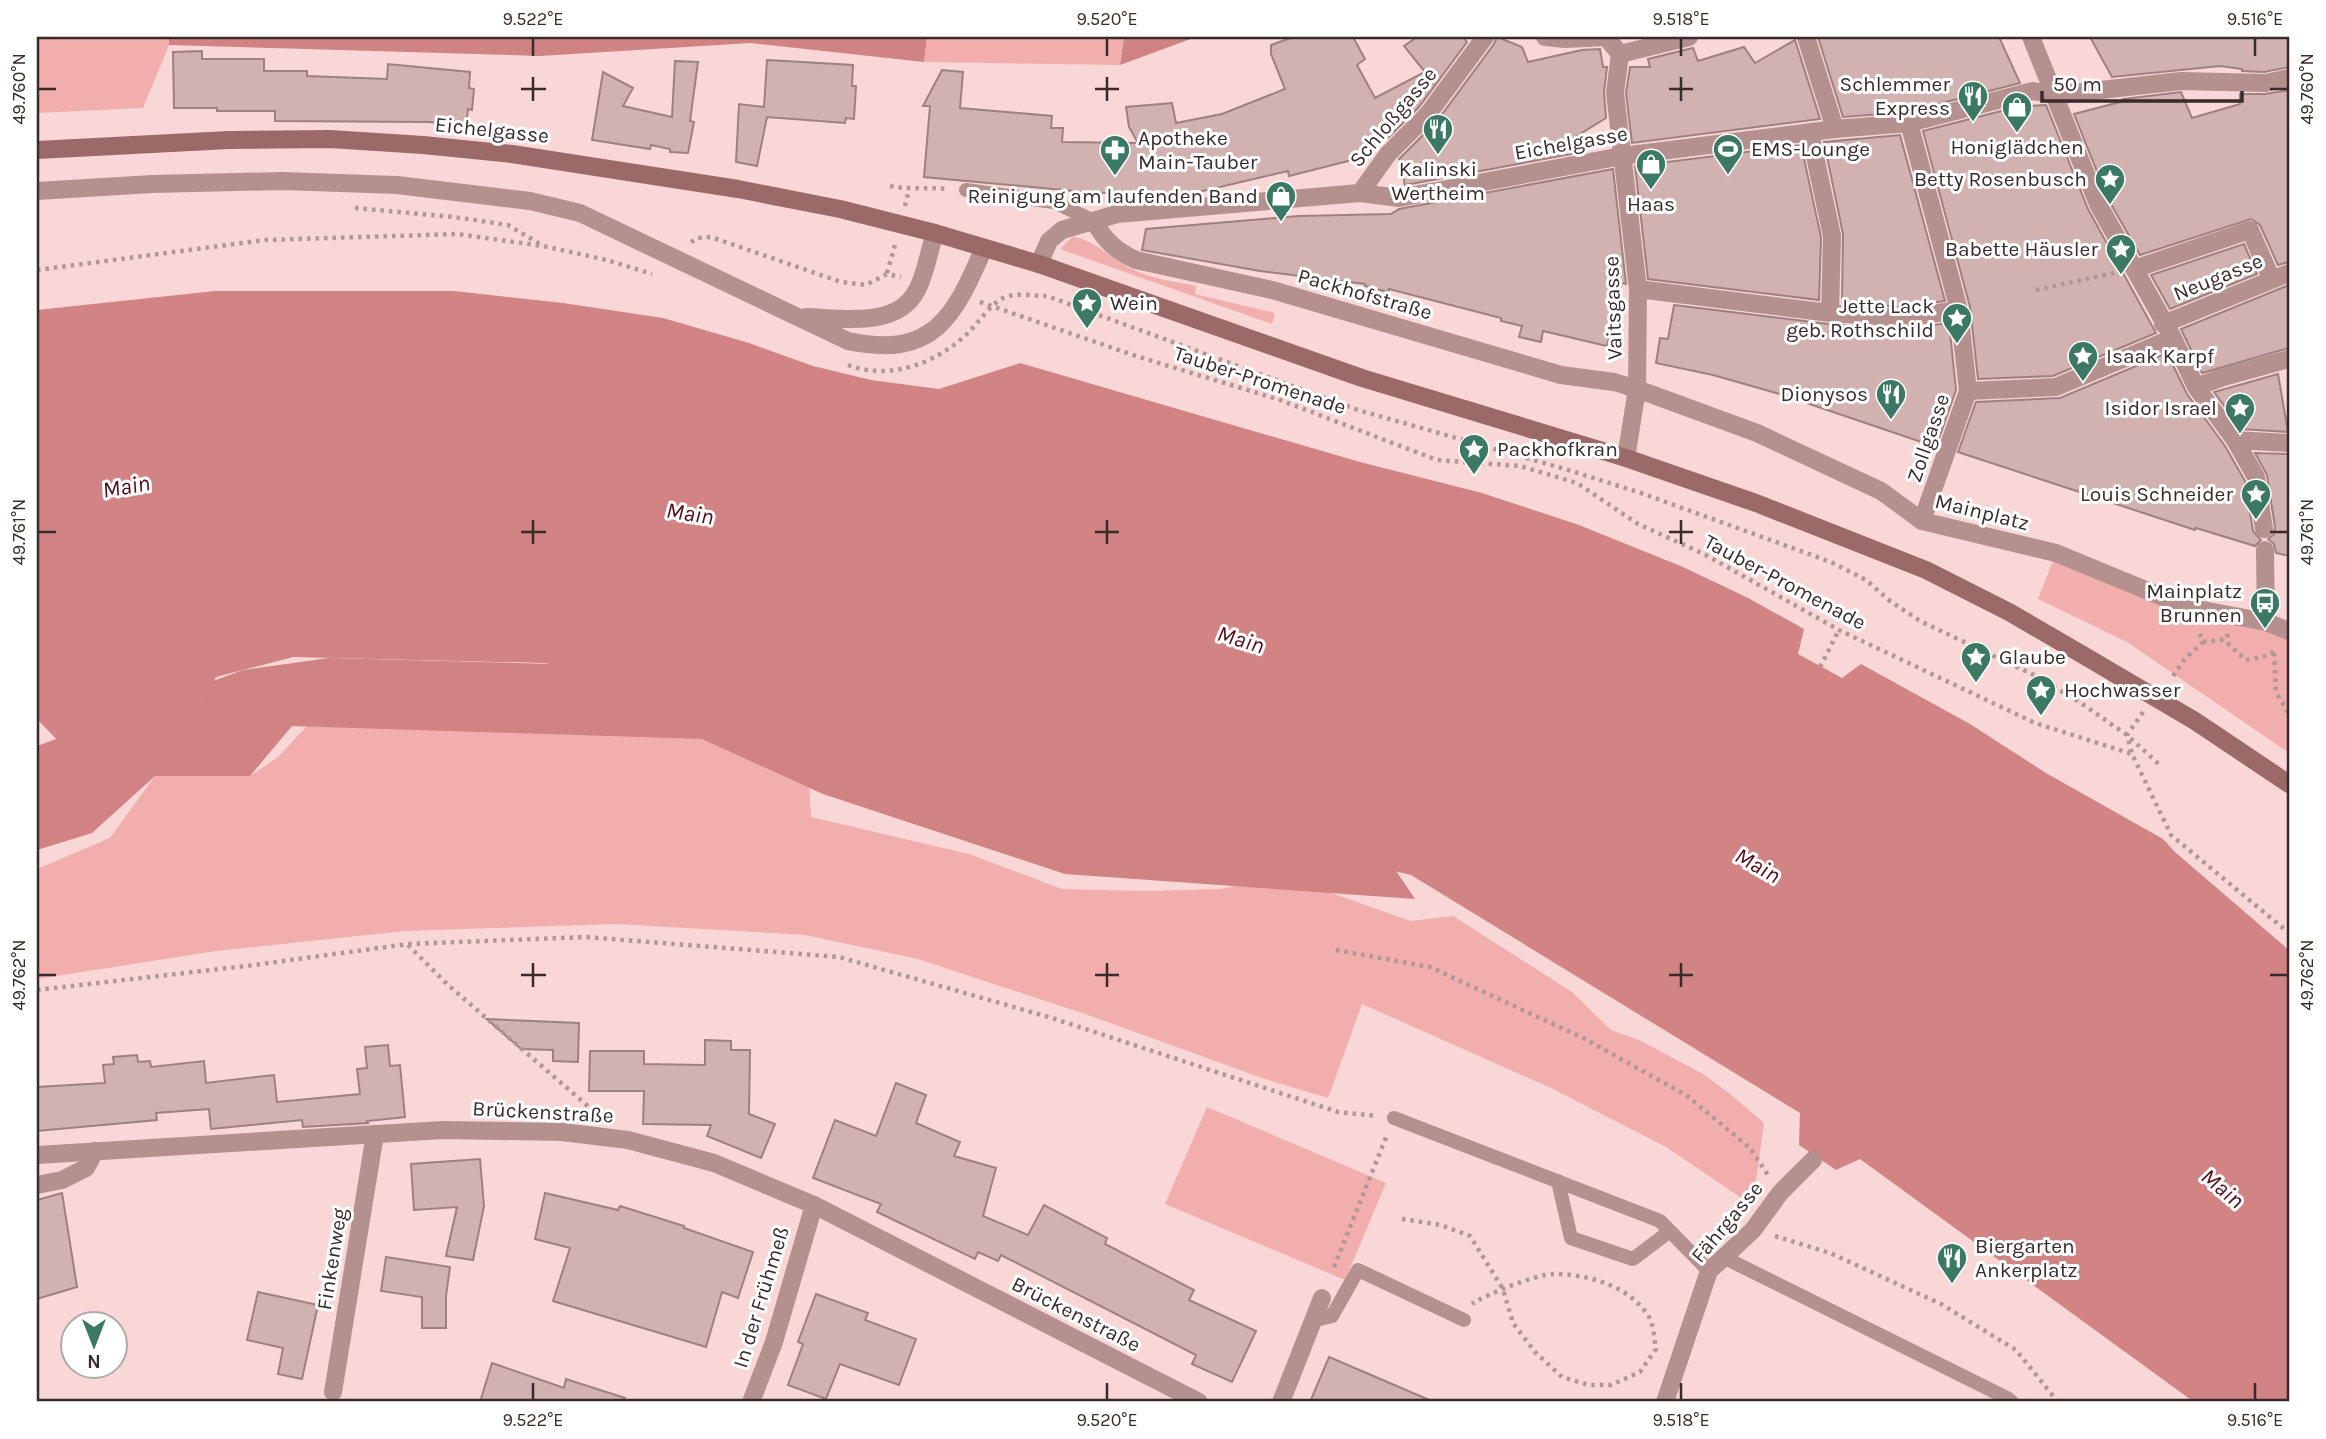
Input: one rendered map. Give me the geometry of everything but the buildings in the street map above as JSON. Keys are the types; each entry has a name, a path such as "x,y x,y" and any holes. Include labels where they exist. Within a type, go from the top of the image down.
{"main road":[{"name":"Eichelgasse","path":"37,150 229,139 330,139 423,145 512,154 738,189 840,209 935,233 1039,264 1362,378 1626,458 1756,503 1926,570 2009,612 2095,662 2195,721 2289,784"}],"street":[{"name":"Schloßgasse","path":"1360,193 1388,154 1428,114 1485,37"},
{"path":"1545,37 1606,37 1620,54 1689,37"},
{"path":"1806,37 1835,129"},
{"path":"2031,37 2098,204 2196,387 2235,440 2256,477 2264,529"},
{"name":"Vaitsgasse","path":"1620,54 1615,93 1638,289 1637,389 1626,458"},
{"name":"Eichelgasse","path":"1039,264 1049,240 1062,230 1117,214 1360,193 1399,198 1622,156 1835,129 1909,123 2033,91 2056,95 2181,81 2265,83 2289,78"},
{"name":"Zollgasse","path":"1909,123 1959,310 1968,391 1922,521"},
{"path":"1810,133 1832,236 1830,313"},
{"path":"37,191 152,184 283,181 397,185 530,201 580,213 848,341 892,345 914,340 939,326 962,296 984,248"},
{"name":"Packhofstraße","path":"1094,222 1104,239 1117,251 1136,260 1272,290 1561,375 1614,382 1637,389"},
{"path":"2134,269 2250,230 2272,279"},
{"path":"801,317 878,318 895,312 916,292 935,233"},
{"name":"Neugasse","path":"1968,391 2056,387 2289,273"},
{"path":"1638,289 1830,313 1903,318 1959,310"},
{"path":"2196,387 2289,359"},
{"name":"Mainplatz","path":"1637,389 1757,433 1881,491 1922,521 2056,553 2187,607 2266,622 2288,631"},
{"path":"2235,440 2289,443"},
{"path":"2265,550 2266,622"},
{"name":"Brückenstraße","path":"37,1155 375,1133 508,1130 562,1132 628,1140 714,1163 814,1205 1199,1402"},
{"name":"Finkenweg","path":"333,1392 375,1133"},
{"path":"37,1185 62,1180 86,1168 95,1151"},
{"name":"Fährgasse","path":"1665,1402 1710,1271 1753,1230 1780,1193 1813,1160"},
{"name":"In der Frühmeß","path":"751,1402 774,1342 814,1205"},
{"path":"1281,1402 1322,1298"}],"lane":[{"path":"966,190 1054,202 1094,222"},
{"path":"1394,1118 1660,1221 1710,1271"},
{"path":"1558,1181 1572,1238 1633,1259 1671,1231"},
{"path":"1723,1257 2012,1402"},
{"path":"1312,1321 1332,1316 1358,1270 1459,1318"}],"path":[{"path":"890,186 909,190 932,187 966,190"},
{"path":"344,207 508,225 543,246"},
{"path":"37,270 265,240 457,234 543,246 607,260 652,274 697,238 711,237 841,282 866,285 887,274"},
{"path":"2036,290 2134,269"},
{"name":"Tauber-Promenade","path":"2127,735 2036,676 1920,621 1890,601 1866,580 1830,562 1565,469 1358,410 1047,296 1019,295 1002,299 994,307 1133,355 1280,400 1437,460 1520,466 1577,483 1638,524 1704,554 1839,630 2035,723 2132,754"},
{"path":"2225,616 2229,645 2246,660 2274,652"},
{"path":"1820,667 1839,630"},
{"path":"2288,631 2274,652 2276,692 2289,714"},
{"path":"2203,642 2228,639"},
{"path":"2173,676 2183,660 2195,649"},
{"path":"2127,735 2144,711"},
{"path":"2127,735 2132,754 2171,835 2289,933"},
{"path":"2127,735 2162,767"},
{"path":"37,990 408,944 586,937 839,957 1052,1018 1338,1112 1394,1118 1322,1298"},
{"path":"408,944 447,984 576,1097"},
{"path":"1336,950 1430,967 1594,1044 1686,1096 1750,1148 1780,1193"},
{"path":"1402,1219 1441,1225 1470,1236 1503,1289 1513,1323 1535,1352 1562,1377 1589,1385 1611,1385 1640,1372 1656,1349 1651,1320 1633,1297 1598,1280 1551,1273 1503,1289 1487,1294 1459,1318"},
{"path":"1753,1230 1830,1253 1941,1304 2016,1350 2058,1402"}],"shaded area":[{"path":"37,37 169,37 169,45 143,108 37,113"},
{"path":"169,37 927,37 924,62 751,43 540,56 169,45"},
{"path":"927,37 1124,37 1120,65 924,62"},
{"path":"1124,37 1196,37 1120,65"},
{"path":"1072,237 1092,244 1142,273 1196,286 1195,294 1275,313 1272,324 1060,249"},
{"path":"2056,553 2187,607 2289,631 2289,753 2127,642 2038,599"},
{"path":"329,658 553,664 1193,802 1384,853 1415,899 1065,874 823,794 702,739 292,726 250,776 155,776 92,833 37,850 37,746 243,670"},
{"path":"407,694 767,749 809,783 811,817 969,854 1062,889 1221,889 1263,881 1317,888 1411,921 1453,916 1572,992 1611,1030 1639,1040 1703,1074 1764,1123 1756,1180 1743,1199 1666,1147 1551,1088 1362,1004 1328,1098 1265,1079 1091,1016 918,959 805,935 617,924 405,931 216,951 37,979 37,869 110,838 163,765 215,765 250,776 278,757 321,711"},
{"path":"1207,1107 1386,1183 1345,1280 1165,1204"}],"water":[{"name":"Main","path":"215,291 454,291 563,303 663,318 749,343 813,366 871,380 939,389 1020,363 1360,462 1482,493 1579,525 1683,567 1748,598 1804,629 1798,654 1842,678 1861,664 1970,724 2046,773 2163,839 2289,950 2289,1402 2194,1402 1860,1159 1836,1170 1799,1145 1800,1113 1411,875 545,663 293,657 216,677 198,716 134,747 67,750 37,719 37,310"}],"place":[{"name":"Schlemmer Express","path":"1973,123"},
{"name":"Honiglädchen","path":"2017,134"},
{"name":"Kalinski Wertheim","path":"1438,156"},
{"name":"EMS-Lounge","path":"1728,176"},
{"name":"Apotheke Main-Tauber","path":"1115,177"},
{"name":"Haas","path":"1651,191"},
{"name":"Betty Rosenbusch","path":"2110,206"},
{"name":"Reinigung am laufenden Band","path":"1281,223"},
{"name":"Babette Häusler","path":"2121,276"},
{"name":"Wein","path":"1087,330"},
{"name":"Jette Lack geb. Rothschild","path":"1957,345"},
{"name":"Isaak Karpf","path":"2083,383"},
{"name":"Dionysos","path":"1891,421"},
{"name":"Isidor Israel","path":"2240,435"},
{"name":"Packhofkran","path":"1474,476"},
{"name":"Louis Schneider","path":"2256,521"},
{"name":"Mainplatz Brunnen","path":"2265,630"},
{"name":"Glaube","path":"1976,684"},
{"name":"Hochwasser","path":"2041,717"},
{"name":"Biergarten Ankerplatz","path":"1952,1285"}]}
